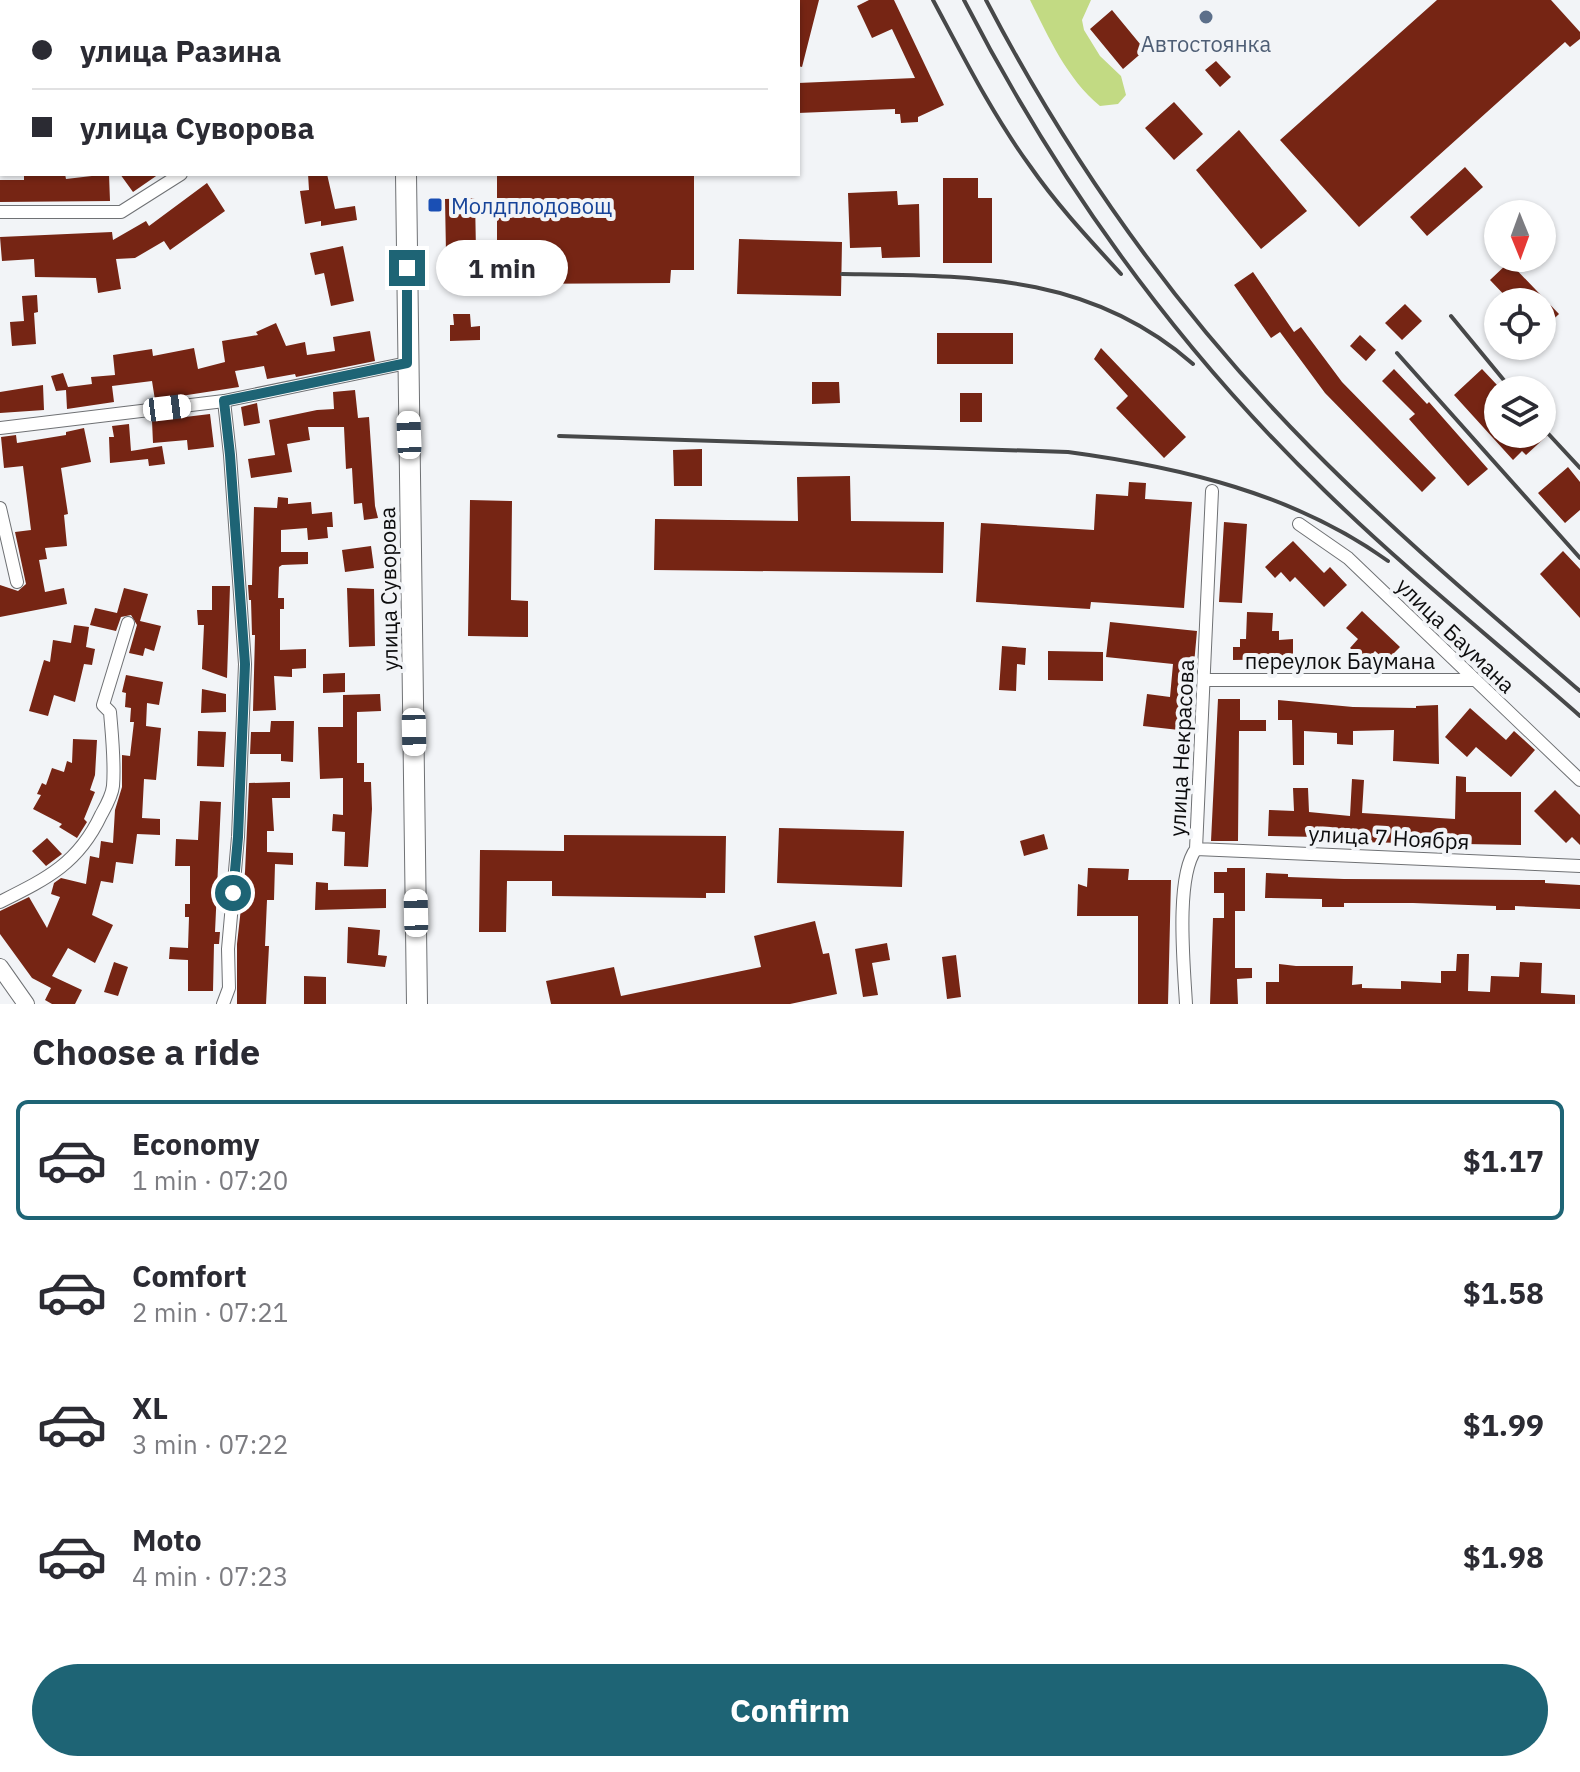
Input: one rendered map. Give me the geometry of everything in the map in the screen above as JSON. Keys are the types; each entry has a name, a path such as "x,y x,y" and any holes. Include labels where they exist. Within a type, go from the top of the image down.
{"main road":[{"name":"улица Суворова","path":"406,176 417,1004"}],"street":[{"path":"0,212 121,212 178,176"},
{"path":"0,428 224,401 407,363"},
{"path":"223,1004 229,988 228,949 238,837 245,664 224,401"},
{"name":"улица Некрасова","path":"1186,1004 1184,893 1186,869 1196,849 1212,491"},
{"path":"0,508 17,582"},
{"name":"улица Баумана","path":"1299,524 1348,558 1580,780"},
{"path":"0,902 66,865 94,831 104,810 112,790 113,751 110,712 103,705 128,623"},
{"name":"переулок Баумана","path":"1204,680 1475,680"},
{"name":"улица 7 Ноября","path":"1196,849 1580,866"},
{"path":"0,967 26,1004"}],"green space":[{"path":"1030,0 1091,0 1082,20 1084,30 1100,56 1121,76 1126,95 1118,104 1100,106 1088,95 1060,57"}],"building":[{"path":"800,0 819,0 802,67"},
{"path":"869,0 894,0 944,105 918,117 918,122 901,123 900,114 895,114 895,109 800,113 800,83 915,78 892,29 872,38 857,6"},
{"path":"1437,0 1551,0 1580,32 1580,39 1570,47 1565,42 1359,227 1280,140"},
{"path":"1112,10 1145,50 1123,69 1090,29"},
{"path":"1216,61 1231,77 1220,87 1205,70"},
{"path":"1174,102 1203,134 1174,160 1145,128"},
{"path":"1239,130 1307,211 1261,249 1196,170"},
{"path":"1465,167 1483,187 1427,236 1410,217"},
{"path":"24,176 65,176 66,179 109,176 110,201 0,202 0,180 24,180"},
{"path":"121,176 156,176 133,192"},
{"path":"308,176 327,176 335,209 355,206 357,220 321,226 321,221 305,224 300,191 309,190"},
{"path":"497,176 694,176 694,270 671,270 670,283 497,284"},
{"path":"943,178 978,178 978,198 992,198 992,263 943,263"},
{"path":"207,183 225,211 170,250 164,241 135,258 116,259 121,289 98,293 96,278 35,277 34,259 2,261 0,237 112,232 113,240 146,221 149,226"},
{"path":"897,191 898,205 919,204 920,257 882,258 881,247 850,248 848,193"},
{"path":"475,198 476,252 446,253 445,199"},
{"path":"739,239 842,242 841,296 737,294"},
{"path":"343,246 354,301 331,306 324,273 315,275 310,253"},
{"path":"1253,272 1294,332 1301,327 1342,382 1436,478 1422,492 1325,393 1280,332 1271,338 1234,285"},
{"path":"1498,272 1519,272 1534,288 1498,288 1490,280"},
{"path":"37,295 38,312 34,313 36,344 12,346 10,322 24,321 22,296"},
{"path":"1405,304 1422,321 1402,340 1385,323"},
{"path":"453,314 470,314 471,327 480,326 480,340 450,341"},
{"path":"276,323 286,346 305,342 307,355 335,351 333,337 370,331 375,361 296,377 295,374 267,379 264,366 235,371 239,387 155,400 152,381 112,386 114,402 67,409 66,390 56,391 51,376 63,373 68,387 92,384 91,377 115,375 113,355 152,349 153,356 194,348 198,369 225,362 222,341 258,335 256,332"},
{"path":"937,333 1013,333 1013,364 937,364"},
{"path":"1360,335 1376,350 1366,361 1350,346"},
{"path":"1101,348 1186,437 1164,458 1116,408 1128,396 1094,359"},
{"path":"1394,369 1427,404 1429,402 1488,469 1468,486 1409,419 1415,414 1382,381"},
{"path":"1482,369 1489,376 1484,376 1484,428 1454,395"},
{"path":"812,382 839,382 840,403 812,404"},
{"path":"43,385 44,410 0,413 0,392"},
{"path":"355,390 358,418 369,417 378,518 364,520 362,503 354,504 352,468 346,469 344,427 308,427 310,440 287,444 292,472 251,478 248,459 275,455 269,420 334,409 333,392"},
{"path":"960,393 982,393 982,422 960,422"},
{"path":"257,403 260,423 244,426 241,407"},
{"path":"210,414 214,447 188,450 187,440 153,443 152,421"},
{"path":"129,424 131,451 162,446 165,464 149,466 148,459 110,463 109,437 114,437 112,426"},
{"path":"84,428 91,462 61,468 68,514 64,515 67,546 45,548 47,559 39,560 45,592 64,588 67,604 0,617 0,585 18,591 26,584 15,532 31,530 23,466 4,468 1,437 16,435 17,443 66,435 66,432"},
{"path":"1502,448 1534,448 1526,455 1522,451 1513,460"},
{"path":"702,449 702,486 674,486 673,450"},
{"path":"1568,467 1580,482 1580,510 1565,523 1538,493"},
{"path":"850,476 851,521 944,522 943,573 654,570 655,519 798,521 797,477"},
{"path":"1129,482 1146,483 1145,499 1192,502 1184,608 1091,602 1090,609 976,602 981,523 1094,530 1096,494 1128,496"},
{"path":"278,497 288,498 288,504 311,502 312,514 332,512 333,527 327,527 328,538 308,540 307,528 281,530 281,552 308,552 308,564 279,567 278,598 284,598 284,609 280,609 280,650 306,649 306,668 292,669 292,677 274,676 276,710 253,711 255,635 252,635 248,585 252,585 254,507 277,508"},
{"path":"470,500 512,501 511,600 528,601 528,637 468,636"},
{"path":"1224,522 1247,524 1242,603 1219,602"},
{"path":"1293,541 1324,573 1330,567 1347,585 1324,607 1295,577 1290,582 1281,572 1275,578 1265,567"},
{"path":"371,546 374,568 345,572 342,550"},
{"path":"1563,551 1580,569 1580,618 1540,574"},
{"path":"212,586 230,586 227,678 202,669 204,625 198,625 197,610 212,610"},
{"path":"124,588 148,594 140,621 161,626 154,651 145,648 143,656 129,653 137,625 131,615 121,617 116,631 90,625 95,608 117,613"},
{"path":"347,588 374,589 375,646 349,647"},
{"path":"1362,611 1400,647 1386,661 1375,651 1365,662 1350,648 1358,639 1346,628"},
{"path":"1247,612 1273,613 1272,631 1279,631 1279,640 1293,639 1293,659 1233,660 1233,647 1240,647 1240,639 1246,639"},
{"path":"1110,622 1197,631 1188,731 1143,726 1147,694 1170,697 1173,664 1106,657"},
{"path":"74,625 89,627 86,647 95,649 92,665 84,664 75,702 54,695 48,716 29,711 44,660 50,662 53,640 71,643"},
{"path":"1002,646 1026,648 1025,665 1017,664 1016,691 999,690"},
{"path":"1048,651 1103,652 1103,681 1048,680"},
{"path":"345,673 345,692 323,693 323,674"},
{"path":"126,675 163,682 159,705 147,703 146,726 161,728 156,780 144,779 142,818 160,819 160,835 137,834 133,864 116,862 113,883 101,881 92,915 113,925 95,963 68,948 52,976 82,990 75,1004 52,1004 45,1000 51,988 32,978 0,934 0,911 29,897 47,928 60,897 51,894 54,883 61,878 86,884 90,856 99,858 101,841 113,843 115,810 122,787 122,755 130,756 134,722 130,722 131,708 125,707 126,693 122,692"},
{"path":"202,689 226,694 226,712 201,713"},
{"path":"380,694 381,711 357,712 357,763 364,763 364,782 371,782 368,867 344,866 345,832 332,831 333,814 343,815 343,778 320,779 318,727 343,727 343,695"},
{"path":"1218,699 1240,699 1240,720 1266,720 1266,731 1239,731 1238,841 1211,841"},
{"path":"1278,700 1353,707 1416,708 1438,705 1439,764 1393,761 1394,730 1353,731 1353,745 1337,744 1337,733 1304,731 1304,765 1293,765 1292,720 1278,720"},
{"path":"1470,708 1506,740 1514,731 1535,750 1511,777 1476,747 1467,757 1445,737"},
{"path":"271,721 294,721 293,762 281,761 281,754 250,754 251,732 270,732"},
{"path":"198,731 226,732 224,767 197,766"},
{"path":"73,739 97,740 95,775 90,790 95,792 84,819 87,822 77,838 59,827 62,824 33,809 41,795 37,794 42,783 46,785 52,768 64,772 67,761 72,763"},
{"path":"1456,776 1466,777 1466,792 1521,792 1521,845 1352,842 1318,837 1268,836 1269,810 1294,811 1293,788 1308,788 1309,812 1350,816 1352,779 1364,780 1362,813 1455,819"},
{"path":"290,782 290,798 272,798 274,831 267,831 267,852 293,853 293,865 275,864 274,900 267,900 265,946 269,946 266,1004 237,1004 237,944 245,872 249,783"},
{"path":"1555,790 1580,815 1580,845 1572,837 1566,843 1534,811"},
{"path":"200,801 221,802 215,932 220,932 219,944 214,944 213,991 188,991 188,960 169,959 170,947 188,948 189,917 185,917 185,904 190,904 190,866 175,866 176,839 198,840"},
{"path":"779,828 904,831 902,887 777,883"},
{"path":"1044,834 1048,849 1024,856 1020,841"},
{"path":"564,835 726,836 725,893 706,893 706,898 552,896 552,881 507,881 506,932 479,932 480,850 564,851"},
{"path":"47,838 62,854 46,866 32,851"},
{"path":"1088,868 1129,869 1128,880 1171,880 1168,1004 1138,1004 1138,916 1077,916 1078,884 1087,887"},
{"path":"1227,868 1245,868 1245,911 1235,911 1235,968 1252,968 1252,978 1237,979 1238,1004 1210,1004 1213,918 1224,918 1224,893 1214,893 1214,872 1227,872"},
{"path":"1266,873 1344,879 1545,880 1545,883 1580,885 1580,909 1515,906 1515,910 1496,910 1496,906 1413,903 1344,903 1344,907 1322,907 1322,899 1265,898"},
{"path":"316,882 328,883 328,890 386,889 386,908 315,910"},
{"path":"815,921 823,954 829,953 837,994 790,1004 551,1004 546,981 614,967 621,996 761,967 754,936"},
{"path":"348,927 380,930 378,955 387,956 385,967 347,963"},
{"path":"887,943 890,960 872,963 878,995 863,997 855,949"},
{"path":"1457,954 1469,954 1468,991 1490,992 1491,976 1519,977 1520,962 1542,963 1541,993 1575,995 1575,1004 1266,1004 1266,982 1279,982 1279,964 1353,966 1352,985 1401,989 1401,981 1441,983 1441,971 1456,971"},
{"path":"956,955 961,997 947,999 942,957"},
{"path":"114,962 128,967 118,996 104,992"},
{"path":"304,976 326,977 326,1004 304,1004"}],"railway":[{"path":"933,0 1016,146 1062,208 1121,274"},
{"path":"964,0 1000,68 1081,198 1124,260 1219,380 1356,520 1580,716"},
{"path":"986,0 1019,61 1092,179 1173,292 1217,346 1343,480 1580,691"},
{"path":"842,274 983,279 1071,296 1113,312 1153,334 1193,364"},
{"path":"1451,316 1500,376"},
{"path":"1397,353 1580,558"},
{"path":"559,436 1068,452 1110,458 1194,475 1275,501 1315,518 1388,561"},
{"path":"1556,442 1580,468"}],"place":[{"name":"Автостоянка","path":"1206,17"},
{"name":"Молдплодовощ","path":"435,205"}],"route":[{"path":"233,893 245,664 224,401 407,363 407,268"}]}
